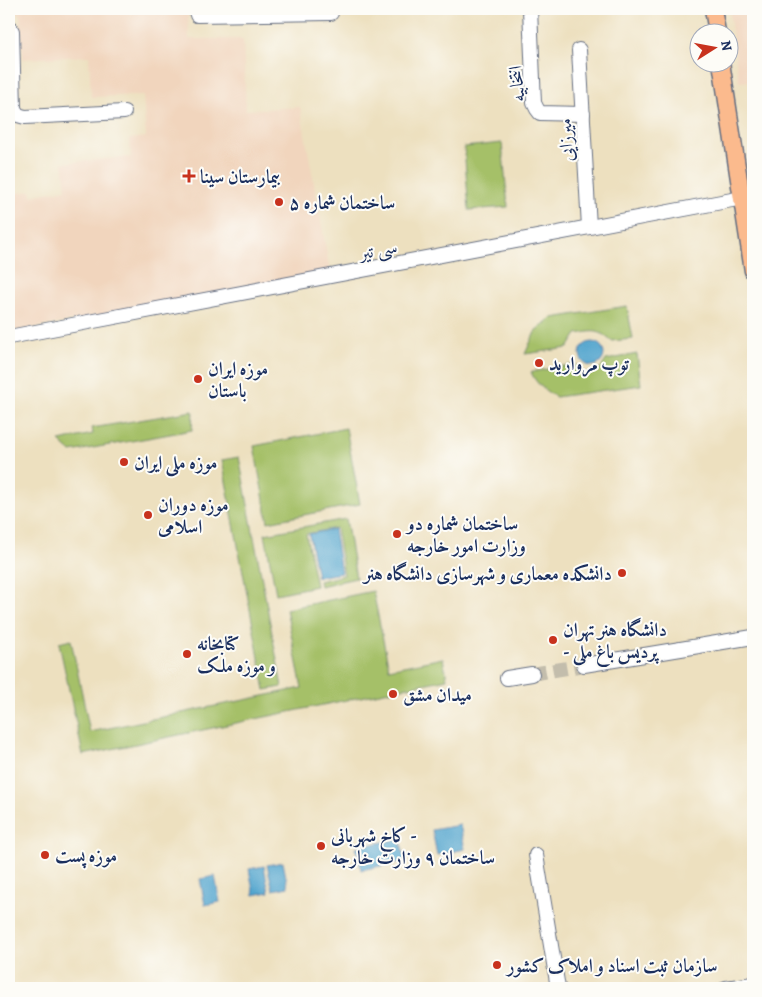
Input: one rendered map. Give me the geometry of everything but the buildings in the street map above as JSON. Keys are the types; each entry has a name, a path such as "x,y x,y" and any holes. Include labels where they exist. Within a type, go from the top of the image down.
{"main road":[{"path":"713,9 715,22"},
{"path":"723,72 748,197 753,270"}],"street":[{"path":"196,9 196,15 331,11"},
{"name":"انتخابیه","path":"530,9 534,103 537,110 540,113 582,114"},
{"path":"9,26 12,31 14,109 18,115 25,117 124,112"},
{"name":"میرزایی","path":"579,50 589,228"},
{"name":"سی تیر","path":"9,338 748,197"},
{"path":"584,665 753,637"},
{"path":"507,678 532,674"},
{"path":"536,855 558,988"},
{"path":"726,988 753,984"}],"shaded area":[{"name":"بیمارستان سینا","path":"9,9 188,9 189,39 243,39 246,110 300,107 331,276 9,332 9,194 31,191 32,196 66,189 63,163 131,157 130,139 146,137 143,95 91,97 89,56 23,59 20,14 9,15"},
{"path":"729,9 753,9 753,81 739,82 738,72 740,72 740,22 731,22"}],"green space":[{"path":"502,143 508,207 469,210 464,147"},
{"path":"627,306 633,339 611,341 603,334 588,332 577,334 568,348 525,354 535,332 552,318"},
{"path":"637,354 641,385 556,397 541,387 531,372 575,364 583,372 591,373 599,369 606,360"},
{"path":"193,411 192,430 71,452 59,441 93,434 92,428"},
{"path":"346,428 360,504 268,522 254,446"},
{"path":"239,457 282,687 265,690 222,460"},
{"path":"346,519 356,578 320,586 319,581 344,575 336,528 306,534 316,586 276,594 265,534"},
{"path":"373,591 389,669 443,658 447,679 83,755 59,643 71,640 90,732 302,688 286,609"}],"water":[{"path":"592,342 601,345 604,354 601,363 592,366 583,363 580,354 583,345"},
{"path":"334,529 341,573 317,577 309,534"},
{"path":"460,825 465,849 437,855 432,830"},
{"path":"400,839 405,861 361,870 356,847"},
{"path":"283,862 288,887 273,890 267,865"},
{"path":"264,866 269,892 254,895 249,869"},
{"path":"215,876 220,902 205,905 200,879"}],"tunnel":[{"path":"532,674 584,665"}],"place":[{"name":"بیمارستان سینا","path":"189,176"},
{"name":"ساختمان شماره ۵","path":"279,202"},
{"name":"توپ مروارید","path":"539,363"},
{"name":"موزه ایران باستان","path":"198,379"},
{"name":"موزه ملی ایران","path":"124,462"},
{"name":"موزه دوران اسلامی","path":"148,515"},
{"name":"ساختمان شماره دو وزارت امور خارجه","path":"397,534"},
{"name":"دانشکده معماری و شهرسازی دانشگاه هنر","path":"622,573"},
{"name":"دانشگاه هنر تهران - پردیس باغ ملی","path":"553,640"},
{"name":"کتابخانه و موزه ملک","path":"187,654"},
{"name":"میدان مشق","path":"393,694"},
{"name":"کاخ شهربانی - ساختمان ۹ وزارت خارجه","path":"321,846"},
{"name":"موزه پست","path":"45,855"},
{"name":"سازمان ثبت اسناد و املاک کشور","path":"497,965"}]}
